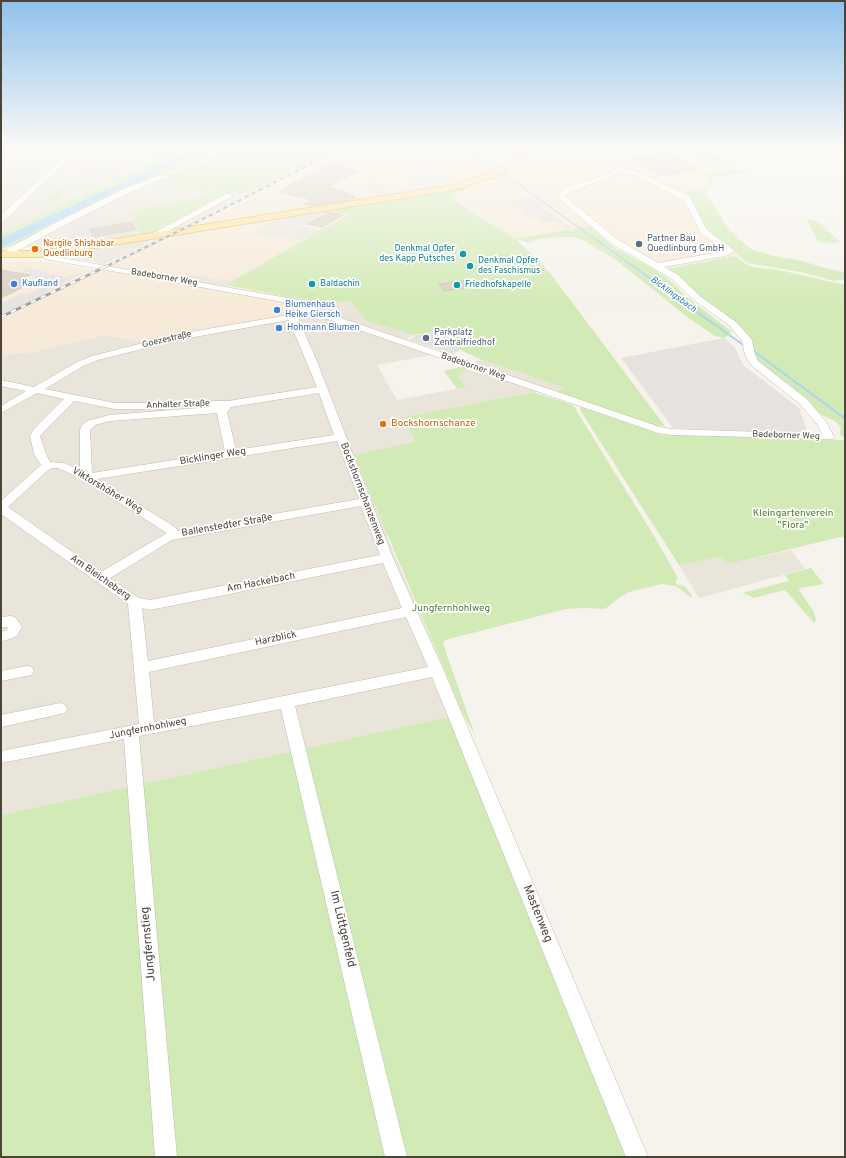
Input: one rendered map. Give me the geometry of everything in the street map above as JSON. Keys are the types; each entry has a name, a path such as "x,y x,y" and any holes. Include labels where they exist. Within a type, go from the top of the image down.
{"main road":[{"path":"3,256 46,253 360,202"}],"street":[{"path":"1,219 19,202"},
{"path":"3,256 64,222 104,202"},
{"path":"154,235 217,202"},
{"path":"568,202 614,241 628,251 657,266 725,254 731,251 704,230 689,202"},
{"name":"Badeborner Weg","path":"46,253 48,257 56,259 296,302 306,308 658,430 829,437 816,416 804,402 757,366 751,358 742,333 733,324 698,299 674,277 657,266"},
{"name":"Goezestraße","path":"1,410 80,364 95,358 178,337 292,316 306,308"},
{"name":"Bockshornschanzenweg","path":"292,316 322,390 364,502 387,558 437,670"},
{"name":"Anhalter Straße","path":"1,383 34,391 119,407 225,406 322,390"},
{"path":"1,508 47,466 40,454 35,436 38,431 72,397"},
{"path":"86,477 86,427 91,423 109,418 225,406 231,455"},
{"name":"Bicklinger Weg","path":"86,477 340,437"},
{"name":"Viktorshöher Weg","path":"47,466 62,466 86,477 171,530 175,536"},
{"name":"Ballenstedter Straße","path":"100,578 166,538 364,502"},
{"name":"Am Bleicheberg","path":"1,508 134,602 141,668 139,730"},
{"name":"Am Hackelbach","path":"134,602 144,605 153,604 387,558"},
{"name":"Harzblick","path":"141,668 411,611"},
{"path":"1,622 11,622 15,627 12,633 1,638"},
{"name":"Jungfernhohlweg","path":"1,757 287,702 437,670"},
{"name":"Mastenweg","path":"437,670 637,1157"},
{"path":"1,676 27,671"},
{"name":"Im Lüttgenfeld","path":"287,702 396,1157"},
{"path":"1,721 60,709"},
{"name":"Jungfernstieg","path":"139,730 166,1157"}],"shaded area":[{"path":"1,202 68,202 1,233"},
{"path":"108,202 231,202 182,228 104,264 60,256 63,252 63,247 33,251 25,245"},
{"path":"242,202 365,202 366,205 324,229 273,220 253,233 302,241 233,281 192,274 184,280 283,295 290,314 145,343 105,335 32,352 1,355 1,320 101,269 189,227 195,226"},
{"path":"458,202 691,202 709,232 740,255 666,269 625,247 599,225 515,239"},
{"path":"506,202 536,202 570,228 567,228 557,221 542,223 534,217 529,218 519,210 521,209 513,204"},
{"path":"331,211 306,225 281,221 284,219"},
{"path":"129,218 132,222 90,229 93,237 138,230 139,233 68,244 66,229 75,226 118,221 117,219"},
{"path":"273,220 324,229 302,241 252,233"},
{"path":"14,260 32,263 40,261 93,270 1,316 1,265"},
{"path":"29,268 48,272 46,274 67,277 75,273 82,274 1,316 1,304 22,293 26,295 42,287 24,283 34,276 21,274 23,270"},
{"path":"192,274 233,281 222,287 184,280"},
{"path":"283,295 313,301 315,305 350,301 366,321 413,335 401,343 432,355 377,365 397,400 466,387 458,376 480,359 566,388 555,391 533,392 406,417 415,442 387,537 463,714 1,815 1,355 32,352 105,335 145,343 290,314"},
{"path":"445,330 460,350 453,354 409,340 416,335"},
{"path":"724,338 735,348 743,365 799,408 808,434 673,428 621,358"},
{"path":"791,550 805,569 699,598 679,565 721,557 728,564"},
{"path":"61,699 60,707 1,719 1,711"}],"green space":[{"path":"45,202 52,202 40,208 46,209 37,210"},
{"path":"68,202 79,202 1,238 1,233"},
{"path":"97,202 105,202 16,244 1,250 1,248"},
{"path":"181,202 212,202 153,232 142,234 130,213 145,208"},
{"path":"375,202 457,202 515,239 590,226 612,246 657,271 672,282 684,295 732,332 724,338 715,336 690,319 616,260 583,240 575,237 563,237 538,239 530,243 516,239 550,273 665,426 657,426 555,391 565,388 480,359 460,350 445,330 413,335 366,321 350,301 315,305 313,301 225,285 348,215 331,211 306,215 307,213"},
{"path":"690,202 711,202 729,229 743,243 753,250 845,272 845,279 835,281 801,272 747,263 733,249 706,229"},
{"path":"810,219 817,221 840,242 824,243 818,241 807,220"},
{"path":"735,256 752,267 779,270 845,285 845,437 840,434 841,427 836,422 822,415 757,360 750,337 742,328 702,300 666,269"},
{"path":"460,367 469,367 458,376 466,387 457,389 444,371"},
{"path":"533,392 573,405 651,531 678,578 675,582 677,585 685,586 692,596 691,598 676,586 662,584 629,592 605,609 566,609 445,640 443,644 475,735 463,714 354,455 415,442 405,417"},
{"name":"Kleingartenverein \"Flora\"","path":"582,407 663,435 845,440 845,536 728,564 721,557 679,565 580,410"},
{"path":"811,568 824,584 800,588 799,590 814,612 816,620 814,623 785,590 754,598 743,593 789,581 785,575"},
{"path":"449,717 627,1157 1,1157 1,815"}],"water":[{"path":"79,202 97,202 1,248 1,238"}],"building":[{"path":"307,202 338,202 312,206 303,204"},
{"path":"330,212 343,215 322,227 308,224"},
{"path":"132,222 136,230 93,237 90,229"},
{"name":"Kaufland","path":"1,270 30,275 19,283 29,284 1,298"},
{"name":"Friedhofskapelle","path":"467,280 478,285 444,291 439,284"}],"waterway":[{"name":"Bicklingsbach","path":"543,202 634,267"},
{"name":"Bicklingsbach","path":"633,266 746,347"},
{"name":"Bicklingsbach","path":"752,350 843,417"}],"railway":[{"path":"105,267 236,202"},
{"path":"1,317 107,266"}],"place":[{"name":"Partner Bau Quedlinburg GmbH","path":"639,244"},
{"name":"Nargile Shishabar Quedlinburg","path":"35,249"},
{"name":"Denkmal Opfer des Kapp Putsches","path":"463,254"},
{"name":"Denkmal Opfer des Faschismus","path":"470,266"},
{"name":"Kaufland","path":"14,284"},
{"name":"Baldachin","path":"312,284"},
{"name":"Friedhofskapelle","path":"457,285"},
{"name":"Blumenhaus Heike Giersch","path":"277,310"},
{"name":"Hohmann Blumen","path":"279,328"},
{"name":"Parkplatz Zentralfriedhof","path":"426,338"},
{"name":"Bockshornschanze","path":"383,424"}]}
